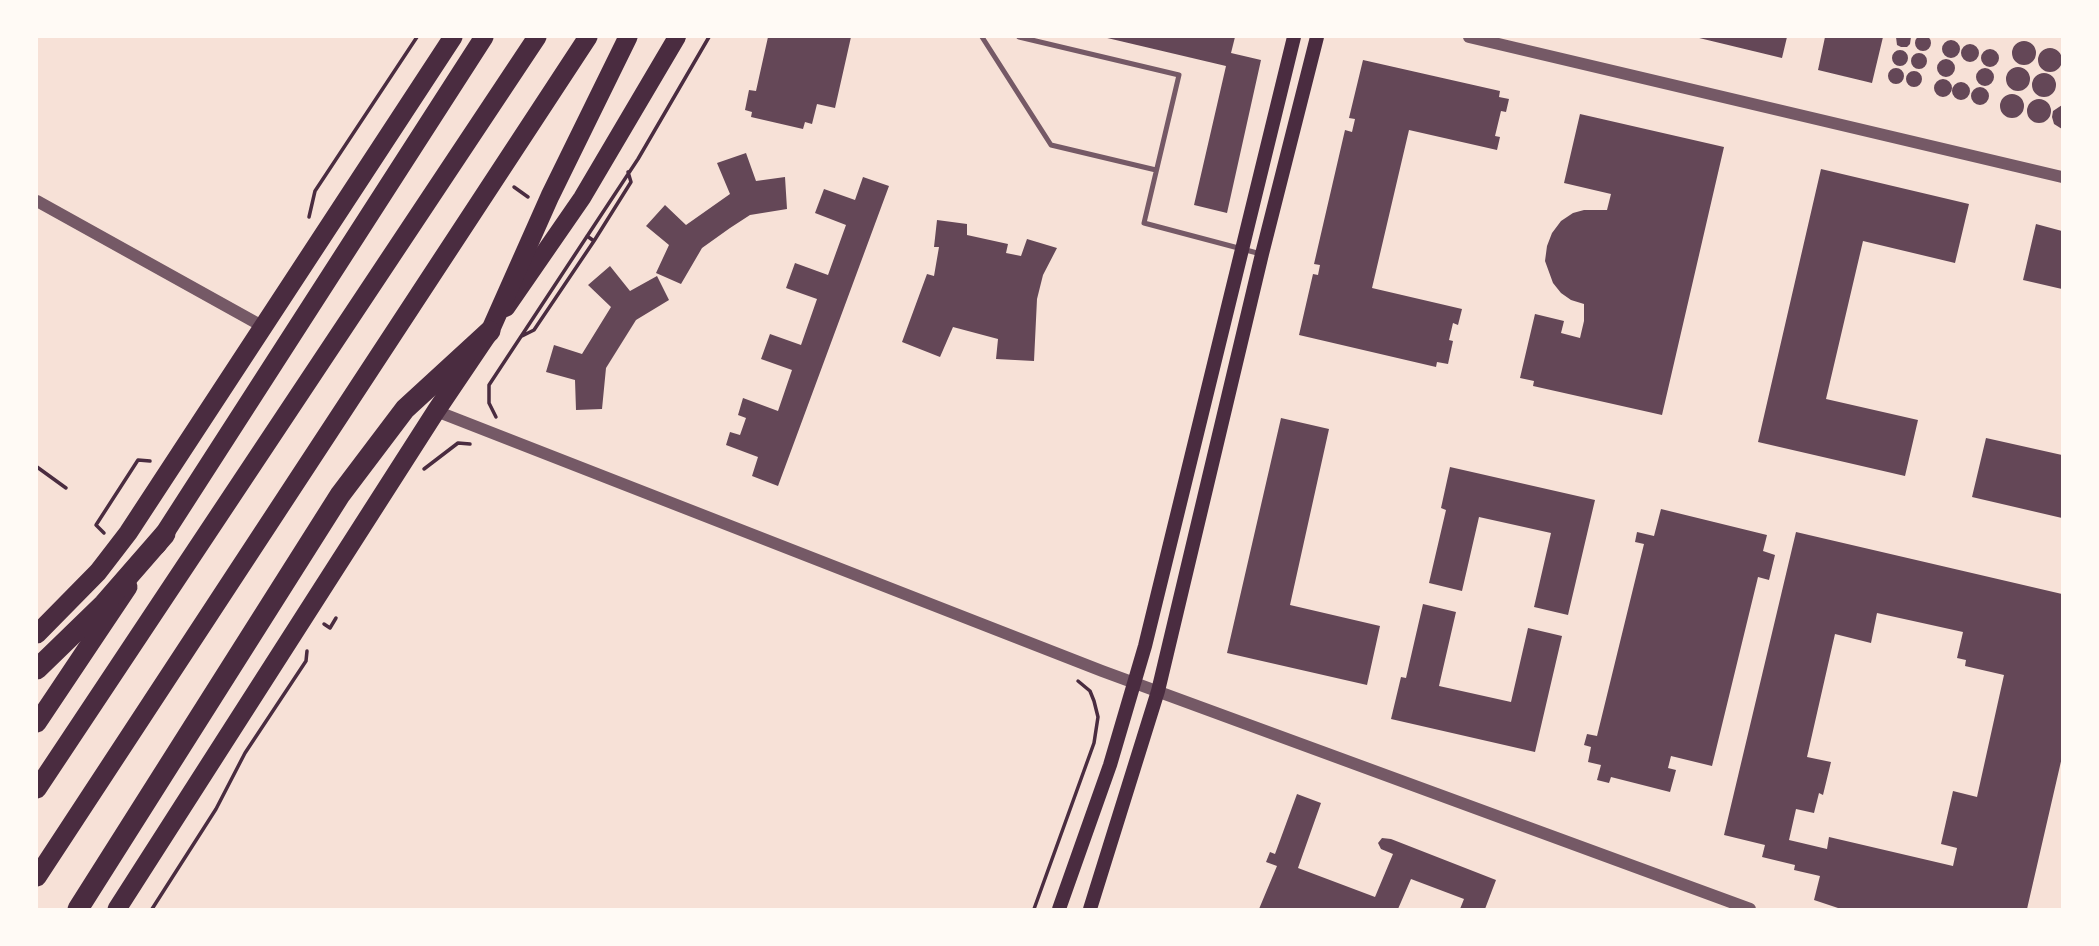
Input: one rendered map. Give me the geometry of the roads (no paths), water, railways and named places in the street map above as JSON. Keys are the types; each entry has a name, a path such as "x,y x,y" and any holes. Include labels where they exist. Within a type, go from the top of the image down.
{"highway":[{"path":"37,634 98,572 128,533 453,37"},
{"path":"37,723 165,534 484,37"},
{"path":"37,789 537,37"},
{"path":"37,877 588,37"},
{"path":"117,909 490,331 550,196 628,37"},
{"path":"78,909 340,495 405,409 490,331"},
{"path":"37,669 104,604 165,534"}],"main road":[{"path":"490,331 582,198 677,37"},
{"path":"1059,909 1110,765 1135,683 1294,37"},
{"path":"1090,909 1158,691 1262,254 1317,37"}],"street":[{"path":"1469,37 2062,177"},
{"path":"37,201 262,326"},
{"path":"436,411 1135,683 1750,909"}],"lane":[{"path":"982,37 1051,145 1156,170"},
{"path":"1018,37 1179,75 1144,223 1262,254"}]}
